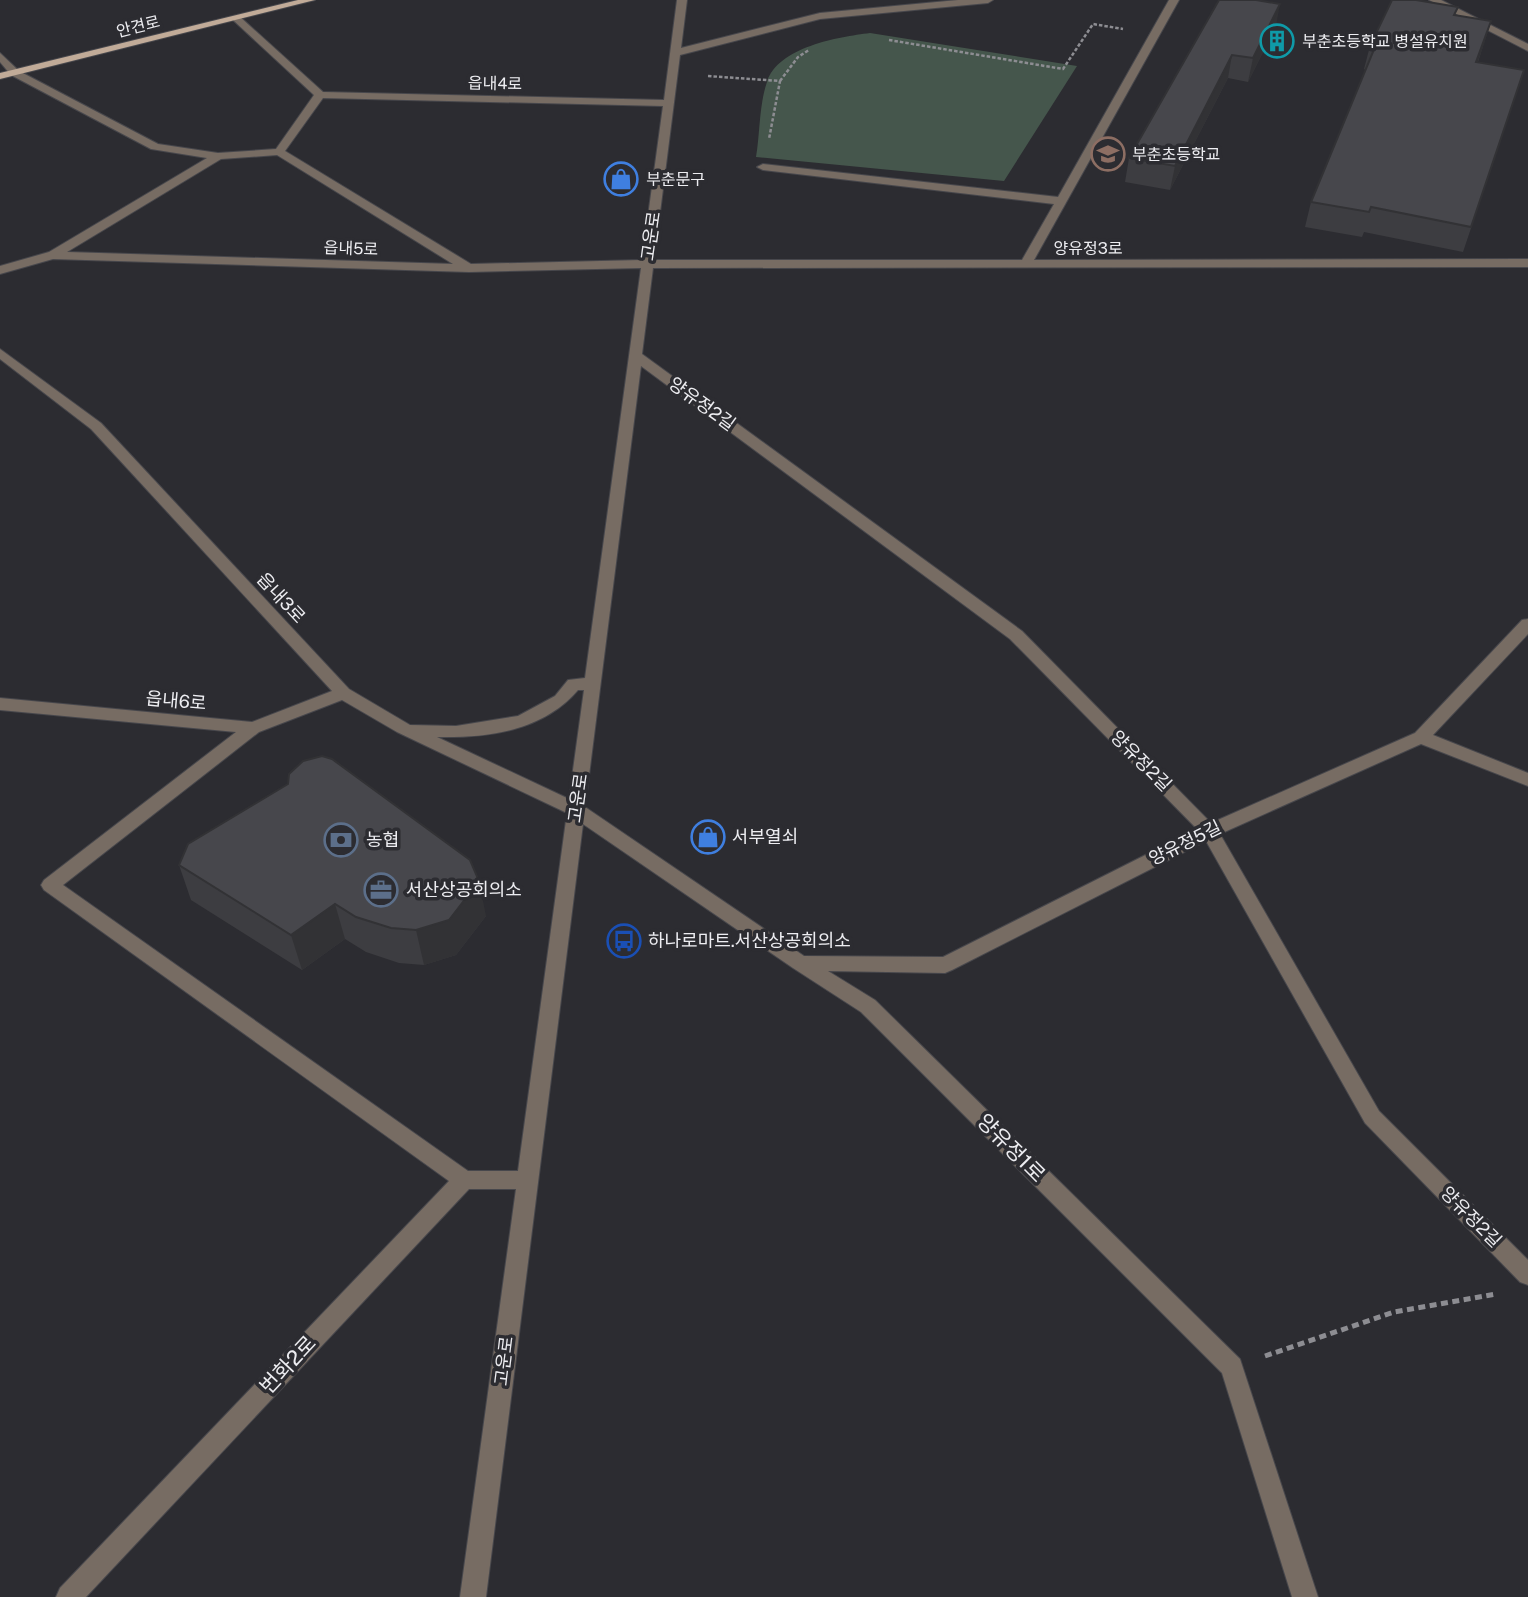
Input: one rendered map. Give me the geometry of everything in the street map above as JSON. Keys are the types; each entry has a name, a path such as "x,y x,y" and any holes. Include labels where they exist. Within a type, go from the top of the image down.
{"main road":[{"name":"안견로","path":"0,76 310,0"}],"street":[{"name":"고운로","path":"473,1597 682,0"},
{"path":"675,54 762,29 820,16 988,0"},
{"path":"1026,264 1174,0"},
{"path":"1434,0 1528,47"},
{"path":"236,18 320,95 279,152"},
{"path":"0,56 15,72 155,147 218,156 279,152 468,268"},
{"name":"읍내4로","path":"320,95 669,103"},
{"name":"읍내5로","path":"0,270 52,255 218,156"},
{"path":"763,167 1060,201"},
{"name":"읍내5로","path":"52,255 468,268 648,264"},
{"name":"양유정3로","path":"648,264 1528,263"},
{"name":"읍내3로","path":"0,353 96,426 343,693 397,725 576,810"},
{"name":"양유정2길","path":"636,356 1016,635 1209,831 1372,1117 1528,1275"},
{"name":"양유정5길","path":"800,963 945,965 1209,831 1421,737 1528,624"},
{"path":"397,725 445,732 483,730 527,719 561,701 573,684 593,684"},
{"name":"읍내6로","path":"0,704 253,728 343,693"},
{"path":"253,728 51,886 464,1180 528,1180"},
{"path":"1421,737 1528,780"},
{"name":"양유정1로","path":"576,810 800,963 868,1006 1232,1367 1305,1597"},
{"name":"번화2로","path":"69,1597 464,1180"}],"path":[{"path":"886,40 1063,69 1093,24 1155,34"},
{"path":"763,167 780,81 798,57 817,47"},
{"path":"673,74 780,81"},
{"path":"1232,1367 1394,1312 1501,1294"}],"green space":[{"path":"870,33 1077,66 1004,181 756,157 762,100 773,70 783,60 811,46 842,37"}],"building":[{"path":"1219,0 1256,0 1280,4 1253,58 1232,55 1175,166 1129,158"},
{"path":"1392,0 1416,0 1458,7 1454,15 1491,21 1476,62 1524,70 1471,227 1371,207 1369,212 1311,202 1375,47 1370,46"},
{"path":"322,756 332,759 470,860 479,881 449,920 416,930 391,928 356,917 335,904 291,935 179,865 188,844 288,784 289,774 303,761"}],"place":[{"name":"부춘초등학교 병설유치원","path":"1277,41"},
{"name":"부춘초등학교","path":"1108,154"},
{"name":"부춘문구","path":"621,179"},
{"name":"서부열쇠","path":"708,837"},
{"name":"농협","path":"341,840"},
{"name":"서산상공회의소","path":"381,890"},
{"name":"하나로마트.서산상공회의소","path":"624,941"}]}
